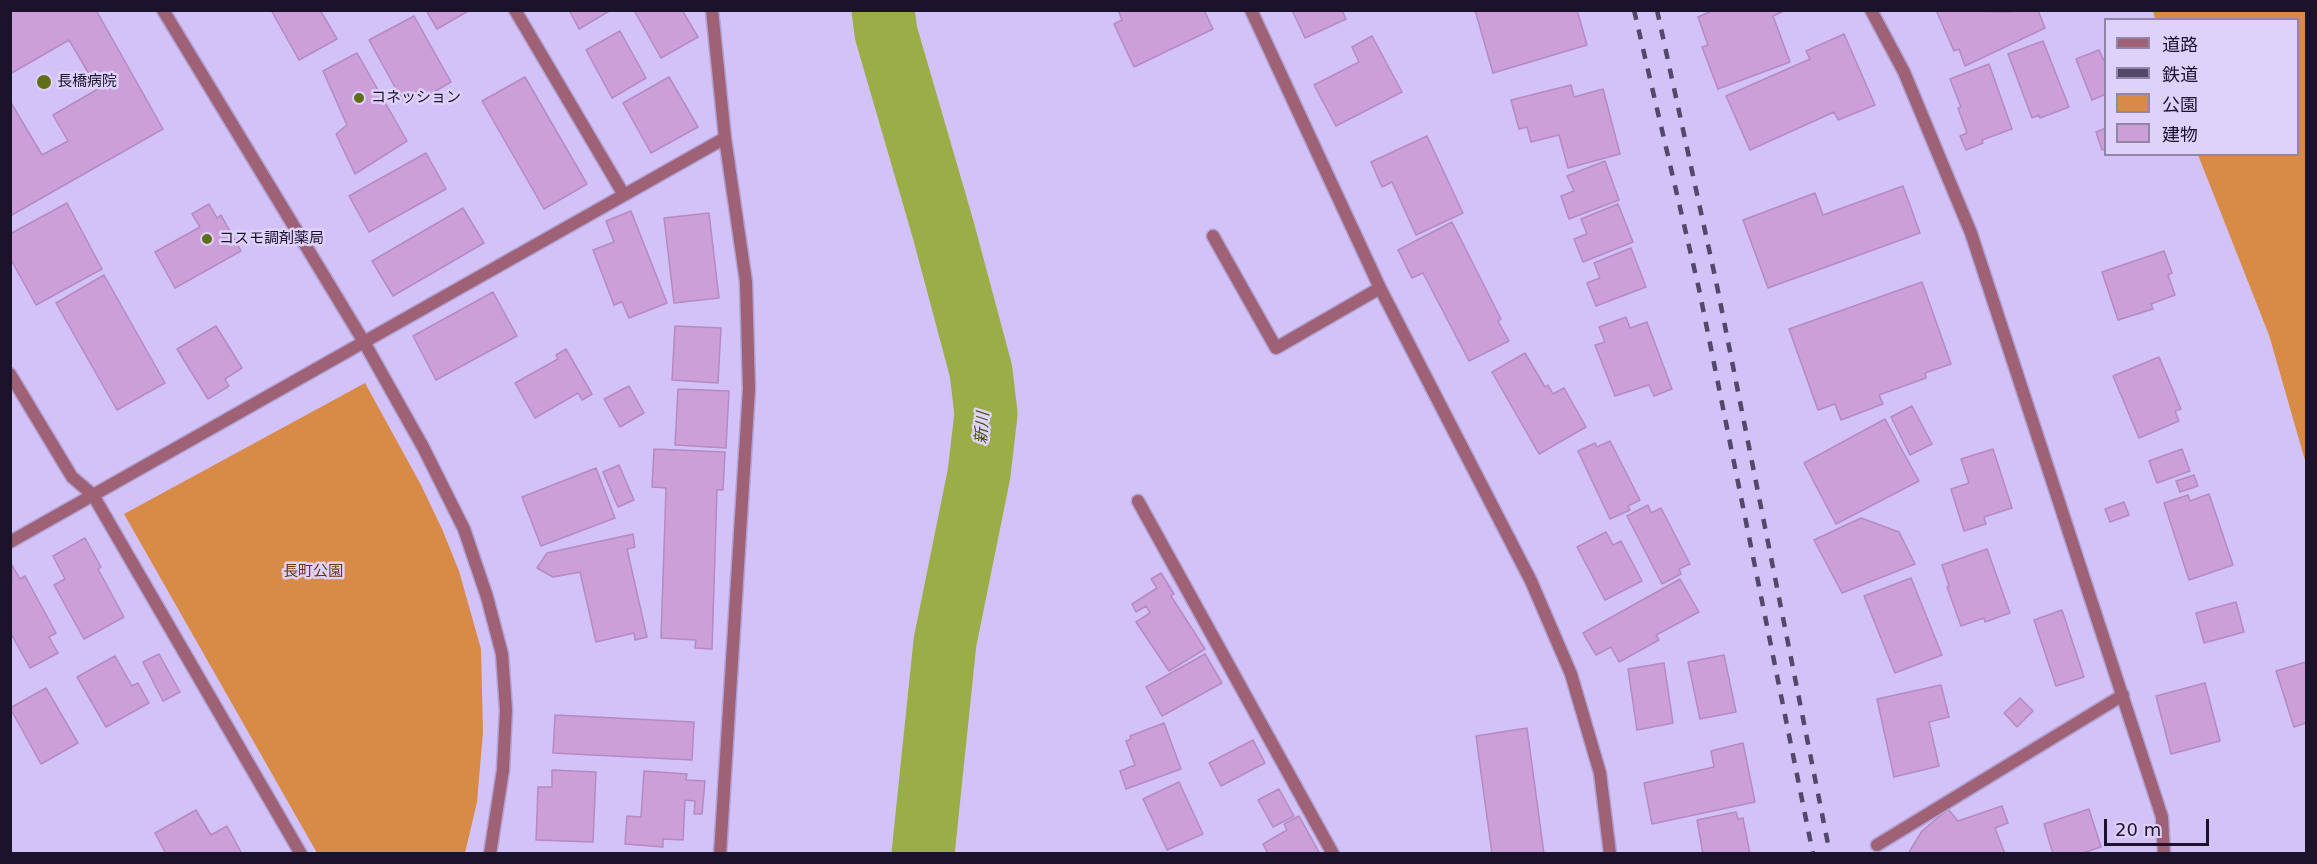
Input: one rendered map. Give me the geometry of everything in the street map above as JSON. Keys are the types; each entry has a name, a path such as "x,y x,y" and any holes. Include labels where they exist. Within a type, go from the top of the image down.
{"street":[{"path":"163,10 364,342 423,447 464,529 487,597 502,654 506,710 503,770 490,854"},
{"path":"515,10 624,195"},
{"path":"712,10 725,138 746,282 749,389 720,854"},
{"path":"1251,10 1380,288 1531,581 1571,674 1600,773 1610,854"},
{"path":"1871,10 1904,72 1971,233 2162,817 2164,854"},
{"path":"10,542 725,138"},
{"path":"1213,236 1276,348 1380,288"},
{"path":"10,374 72,477 93,495 301,854"},
{"path":"1138,501 1333,854"},
{"path":"1877,845 2123,695"}],"green space":[{"path":"2153,11 2306,11 2306,464 2269,335 2198,156 2299,156 2299,18 2155,18"},
{"name":"長町公園","path":"365,383 421,485 442,529 459,571 481,649 483,732 477,802 465,853 317,853 124,514"}],"building":[{"path":"10,10 96,10 163,129 10,216 10,101 42,155 68,141 53,115 98,89 69,40 10,74"},
{"path":"271,10 320,10 337,39 299,60"},
{"path":"426,10 470,10 437,29"},
{"path":"569,10 611,10 579,29"},
{"path":"638,10 682,10 698,37 661,58 635,12"},
{"path":"1118,10 1204,10 1213,29 1134,67 1114,24 1122,20"},
{"path":"1292,10 1342,10 1346,19 1305,38"},
{"path":"1475,10 1577,10 1587,45 1493,73"},
{"path":"1714,10 1786,10 1773,16 1790,62 1718,89 1702,47 1708,45 1698,17"},
{"path":"1936,10 2005,12 2038,10 2045,28 1965,66 1959,49 1954,51"},
{"path":"414,16 451,82 422,99 418,91 402,100 369,40"},
{"path":"620,31 646,78 612,98 586,50"},
{"path":"1844,34 1875,105 1838,120 1834,112 1750,150 1726,96 1810,59 1806,51"},
{"path":"1372,36 1402,92 1336,126 1314,85 1359,62 1352,47"},
{"path":"2043,41 2069,107 2040,118 2039,115 2032,118 2008,54"},
{"path":"2099,50 2104,61 2104,95 2092,100 2076,59"},
{"name":"コネッション","path":"357,53 407,141 355,174 336,134 347,125 323,71"},
{"path":"1989,64 2012,129 1982,140 1983,143 1966,150 1960,136 1967,133 1958,108 1961,107 1950,79"},
{"path":"525,77 587,184 544,209 482,101"},
{"path":"669,77 698,127 651,153 623,103"},
{"path":"1571,85 1574,97 1603,89 1620,154 1568,168 1559,135 1531,142 1527,127 1519,129 1511,100"},
{"path":"2104,129 2104,150 2102,150 2096,132"},
{"path":"1427,136 1463,213 1416,235 1392,182 1382,187 1371,162"},
{"path":"426,153 446,189 369,232 349,196"},
{"path":"1605,161 1619,200 1569,219 1561,196 1574,191 1567,176"},
{"path":"1903,186 1920,233 1768,288 1743,220 1815,193 1823,215"},
{"path":"67,203 102,269 36,305 10,258 10,234"},
{"name":"コスモ調剤薬局","path":"209,204 217,218 221,215 241,251 175,288 155,252 200,227 192,214"},
{"path":"1618,204 1633,242 1583,262 1574,239 1587,234 1581,219"},
{"path":"463,208 484,243 393,296 372,261"},
{"path":"631,211 667,303 629,318 622,302 614,305 593,250 614,242 606,221"},
{"path":"709,213 719,298 674,303 664,218"},
{"path":"1452,222 1501,319 1498,321 1509,341 1469,361 1423,273 1412,278 1398,250"},
{"path":"1631,248 1646,287 1596,306 1587,283 1600,278 1594,263"},
{"path":"2164,251 2172,273 2168,275 2175,295 2151,304 2153,309 2118,320 2102,272"},
{"path":"104,275 165,383 117,410 56,303"},
{"path":"1922,282 1951,364 1925,373 1926,378 1879,395 1883,404 1841,420 1835,404 1818,410 1789,329"},
{"path":"493,292 517,336 436,380 413,336"},
{"path":"1626,317 1630,328 1647,322 1672,389 1654,396 1649,385 1615,396 1595,345 1605,342 1599,327"},
{"path":"216,326 242,368 225,379 229,386 208,399 177,349"},
{"path":"675,326 721,328 718,383 672,380"},
{"path":"566,349 592,394 582,400 578,393 535,418 515,383 558,359 556,355"},
{"path":"1525,353 1545,387 1548,385 1553,394 1564,388 1586,427 1539,454 1492,372"},
{"path":"2159,357 2181,409 2175,411 2179,421 2139,438 2113,376"},
{"path":"629,386 644,413 620,427 604,399"},
{"path":"678,389 729,391 726,448 675,445"},
{"path":"1912,406 1932,444 1910,455 1891,417"},
{"path":"1885,419 1919,481 1836,524 1804,463"},
{"path":"1610,441 1640,500 1628,506 1630,510 1610,519 1578,451 1595,443 1597,447"},
{"path":"654,449 725,452 723,490 717,490 712,649 695,648 696,640 661,638 666,488 652,487"},
{"path":"1993,449 2012,508 1984,517 1986,524 1964,531 1951,489 1969,483 1961,459"},
{"path":"2182,449 2190,471 2157,483 2149,461"},
{"path":"619,465 634,500 618,507 603,472"},
{"path":"596,468 615,518 541,546 522,497"},
{"path":"2194,475 2198,486 2180,492 2176,481"},
{"path":"2209,494 2233,565 2189,580 2164,503 2188,495 2190,501"},
{"path":"2124,502 2129,515 2110,522 2105,509"},
{"path":"1648,505 1651,513 1661,508 1690,564 1679,569 1681,574 1662,584 1627,516"},
{"path":"1861,518 1899,532 1915,564 1842,593 1814,540"},
{"path":"1606,532 1613,545 1621,541 1642,581 1605,600 1577,547"},
{"path":"633,534 635,547 627,549 647,637 635,640 634,633 596,642 580,572 553,577 537,568 547,553"},
{"path":"85,538 101,567 98,569 124,617 84,639 54,585 65,579 53,556"},
{"path":"1987,549 2010,613 1985,622 1984,618 1961,626 1942,565"},
{"path":"12,565 20,579 25,576 56,633 49,637 58,653 30,668 10,632"},
{"path":"1161,573 1174,594 1171,596 1205,649 1169,671 1136,622 1150,613 1146,606 1136,612 1132,604 1157,588 1151,579"},
{"path":"1911,578 1942,655 1895,673 1864,596"},
{"path":"1680,579 1699,612 1656,635 1659,640 1619,662 1611,647 1596,655 1583,633"},
{"path":"2236,602 2244,632 2204,643 2196,613"},
{"path":"2062,610 2084,677 2056,686 2034,620"},
{"path":"159,654 180,692 163,701 143,662"},
{"path":"1205,654 1222,683 1162,716 1146,687"},
{"path":"1724,655 1736,712 1700,719 1688,662"},
{"path":"115,656 132,686 138,683 149,703 106,727 77,677"},
{"path":"2306,662 2306,723 2294,727 2276,671"},
{"path":"1664,663 1673,723 1637,730 1628,669"},
{"path":"2205,683 2220,741 2171,754 2156,696"},
{"path":"1941,685 1949,717 1929,722 1939,766 1894,777 1877,699"},
{"path":"46,688 78,743 41,764 10,708"},
{"path":"2020,698 2033,711 2017,727 2004,713"},
{"path":"555,715 694,722 692,760 553,753"},
{"path":"1164,723 1181,769 1126,789 1120,771 1135,765 1126,741 1131,739 1130,736"},
{"path":"1527,728 1544,854 1492,854 1476,736"},
{"path":"1253,740 1265,763 1221,786 1209,763"},
{"path":"1743,743 1755,802 1652,824 1644,783 1714,767 1711,751"},
{"path":"552,770 596,772 593,842 536,840 538,787 552,787"},
{"path":"644,771 687,774 686,780 705,781 702,814 694,814 695,801 685,800 683,840 663,839 663,847 625,844 627,816 641,817"},
{"path":"1179,782 1203,834 1167,850 1143,799"},
{"path":"1279,789 1294,816 1273,827 1258,800"},
{"path":"2002,806 2008,823 1995,828 2005,854 1908,854 1922,831 1948,809 1958,821"},
{"path":"2089,809 2101,847 2080,854 2053,854 2044,824"},
{"path":"196,810 211,835 227,826 242,854 166,854 155,833"},
{"path":"1736,812 1738,819 1743,818 1750,854 1703,854 1697,820"},
{"path":"1299,816 1320,854 1268,854 1263,844 1287,830 1284,824"}],"waterway":[{"name":"新川","path":"883,10 886,33 943,229 981,371 986,414 979,474 945,642 923,854"}],"railway":[{"path":"1634,10 1699,289 1813,854"},
{"path":"1657,10 1717,286 1830,854"}],"place":[{"name":"長橋病院","path":"44,82"},
{"name":"コネッション","path":"359,98"},
{"name":"コスモ調剤薬局","path":"207,239"}]}
